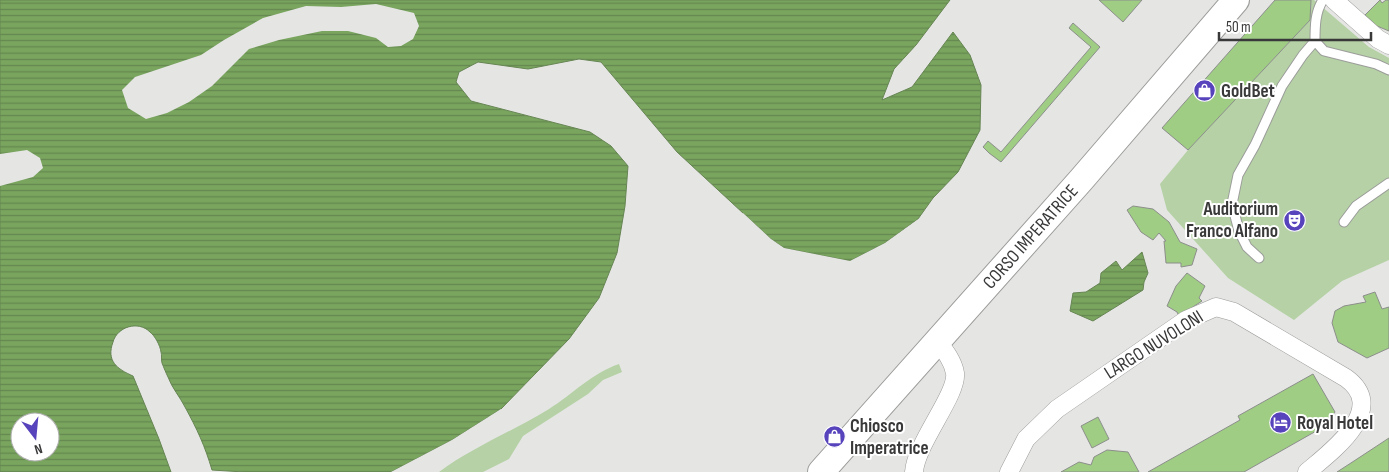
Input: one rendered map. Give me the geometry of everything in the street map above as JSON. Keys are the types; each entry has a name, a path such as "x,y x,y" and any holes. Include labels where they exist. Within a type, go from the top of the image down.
{"main road":[{"name":"CORSO IMPERATRICE","path":"821,472 1118,138 1236,0"}],"street":[{"path":"1334,0 1378,39 1389,45"},
{"name":"LARGO NUVOLONI","path":"1009,472 1026,439 1057,409 1186,320 1216,307 1234,312 1346,378 1360,390 1364,399 1365,409 1357,426 1307,472"},
{"path":"914,472 921,448 952,388 955,374 950,360 938,342"}],"lane":[{"path":"1259,258 1247,247 1239,231 1232,204 1238,175 1255,145 1282,86 1302,56 1315,41 1315,24 1323,0"},
{"path":"1315,41 1324,51 1376,64 1389,70"},
{"path":"1344,222 1356,206 1389,183"}],"shaded area":[{"path":"0,0 950,0 916,45 894,69 882,100 912,87 953,32 970,55 981,85 980,130 958,172 933,198 918,219 885,243 850,261 784,248 771,239 677,152 601,62 579,59 528,69 478,62 459,72 456,82 471,101 590,132 611,146 628,166 625,206 617,253 599,298 569,339 501,409 452,440 391,472 244,472 212,470 197,430 162,363 157,341 152,334 140,326 123,329 113,342 111,349 112,359 114,364 133,376 171,472 0,472"},
{"path":"1311,0 1314,0 1369,47 1389,58 1389,260 1342,281 1294,320 1228,278 1167,210 1160,184 1188,150 1310,20"},
{"path":"1142,252 1148,273 1143,290 1093,321 1070,311 1073,293 1086,292 1100,283 1101,273 1116,261 1122,270"},
{"path":"619,364 622,372 603,380 588,394 523,436 509,459 483,472 439,472 465,455 549,409 591,378"}],"pier":[{"path":"376,4 414,13 419,26 413,39 401,46 388,47 376,38 348,31 322,31 279,40 249,49 212,86 189,102 167,113 146,119 128,108 122,90 135,77 201,55 263,18 306,6 341,7"},
{"path":"27,150 40,158 43,168 33,177 0,186 0,154"},
{"path":"743,213 771,239 784,248 850,261 885,243 924,215 920,221 887,245 850,264 783,250 741,215"},
{"path":"501,409 503,410 453,442 398,472 391,472 452,440"}],"building":[{"path":"1099,0 1142,0 1123,22"},
{"path":"1275,0 1311,0 1310,20 1188,150 1162,128"},
{"path":"1380,0 1382,3 1389,0 1389,31 1377,26 1365,15"},
{"path":"1073,23 1100,47 1001,162 983,147 988,141 1001,152 1091,47 1069,28"},
{"path":"1133,206 1153,209 1169,222 1180,242 1197,249 1192,265 1181,267 1181,263 1166,263 1164,241 1166,241 1159,233 1153,240 1141,232 1127,210"},
{"path":"1187,273 1205,286 1199,298 1202,301 1179,316 1177,312 1167,306 1176,286"},
{"path":"1375,292 1382,309 1389,307 1389,348 1367,358 1338,342 1332,323 1335,311 1344,306 1366,302 1363,296"},
{"name":"Royal Hotel","path":"1313,374 1335,412 1325,426 1244,472 1148,472 1240,420 1238,416"},
{"path":"1098,417 1109,439 1092,448 1081,426"},
{"path":"836,431 843,437 834,446 827,440"},
{"path":"1389,438 1389,472 1337,472 1354,461"},
{"path":"1107,450 1128,452 1139,472 1061,472 1079,462 1091,465 1094,457"}],"place":[{"name":"GoldBet","path":"1205,91"},
{"name":"Auditorium Franco Alfano","path":"1294,220"},
{"name":"Royal Hotel","path":"1281,423"},
{"name":"Chiosco Imperatrice","path":"834,437"}]}
